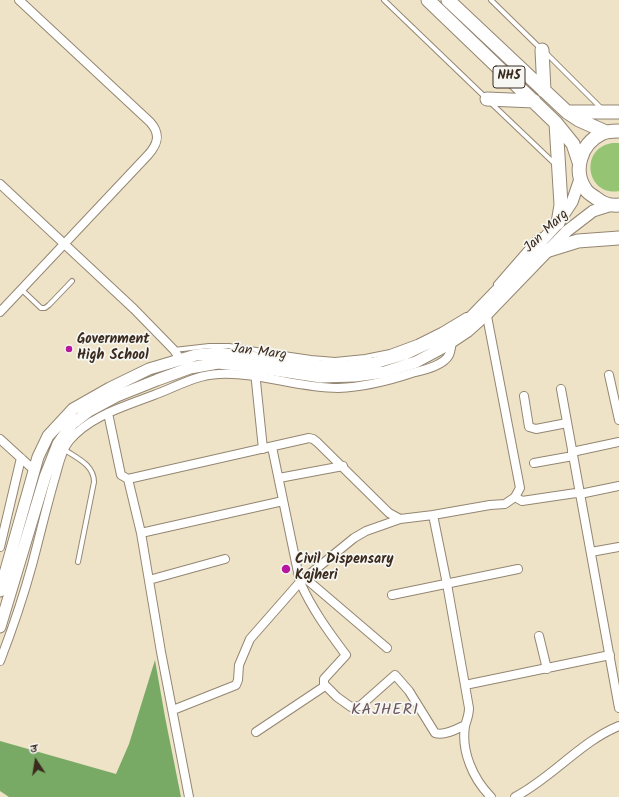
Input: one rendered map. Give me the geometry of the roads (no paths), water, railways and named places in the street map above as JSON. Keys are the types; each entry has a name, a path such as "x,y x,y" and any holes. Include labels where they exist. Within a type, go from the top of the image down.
{"highway":[{"name":"NH5","path":"428,0 556,123 573,144 579,162 580,179"},
{"name":"NH5","path":"448,0 567,112 579,120 606,132"},
{"path":"542,50 544,91"},
{"path":"488,99 534,101"},
{"path":"567,112 619,112"},
{"path":"554,227 561,205 556,123"},
{"name":"NH5","path":"579,162 585,148 591,140 600,134 619,130"},
{"path":"580,179 586,190 600,201 615,205"},
{"path":"549,250 578,241 619,238"}],"main road":[{"name":"Jan Marg","path":"0,627 50,465 58,444 72,424 89,411 117,396 190,368 218,363 255,371 321,377 356,376 385,372 416,362 452,342 468,331 483,307 554,227 572,202 580,179"},
{"name":"Jan Marg","path":"0,591 38,457 48,436 73,409 110,388 177,355 196,355 218,352 321,366 345,366 374,363 406,354 441,337 470,319 549,250 567,231 593,211 615,205"}],"street":[{"path":"0,312 153,150 156,144 156,131 150,122 19,0"},
{"path":"0,184 64,245 94,270 134,309 177,355"},
{"path":"173,710 236,685 238,680 239,665 250,639 302,580 354,538 366,531 400,519 505,504 515,497 520,488 483,307"},
{"path":"0,661 11,633 32,566 46,506 64,450 68,441 81,429 108,413 202,376 255,371 263,449"},
{"path":"609,375 619,420"},
{"path":"561,389 619,708"},
{"path":"524,396 529,427 536,429 567,423"},
{"path":"108,413 122,475 128,479 141,533 189,797"},
{"path":"128,479 308,438 313,439 343,466 389,512 400,519"},
{"path":"0,439 34,470"},
{"path":"534,463 619,442"},
{"path":"272,447 283,501 308,602 346,655 324,679 325,686 351,707 355,707 360,706 395,676 409,691 435,733 444,733 465,725"},
{"path":"0,547 22,458"},
{"path":"279,478 343,466"},
{"path":"515,497 522,501 576,493 580,494 619,486"},
{"path":"141,533 283,501"},
{"path":"433,515 469,708 469,715 465,725 465,748 474,773 490,797"},
{"path":"591,552 618,547"},
{"path":"149,580 225,559"},
{"path":"392,595 518,569"},
{"path":"302,580 386,648"},
{"path":"539,636 546,669"},
{"path":"465,685 610,655"},
{"path":"256,732 325,686"},
{"path":"516,797 534,787 584,746 606,731 619,726"}],"lane":[{"path":"384,0 558,167"},
{"path":"491,0 606,112"},
{"path":"21,290 40,308 44,308 49,305 72,281"},
{"path":"64,450 90,468 94,475 94,482 78,562"}],"place":[{"name":"Government High School","path":"69,349"},
{"name":"Civil Dispensary Kajheri","path":"286,569"}],"district":[{"name":"KAJHERI","path":"385,711"}]}
